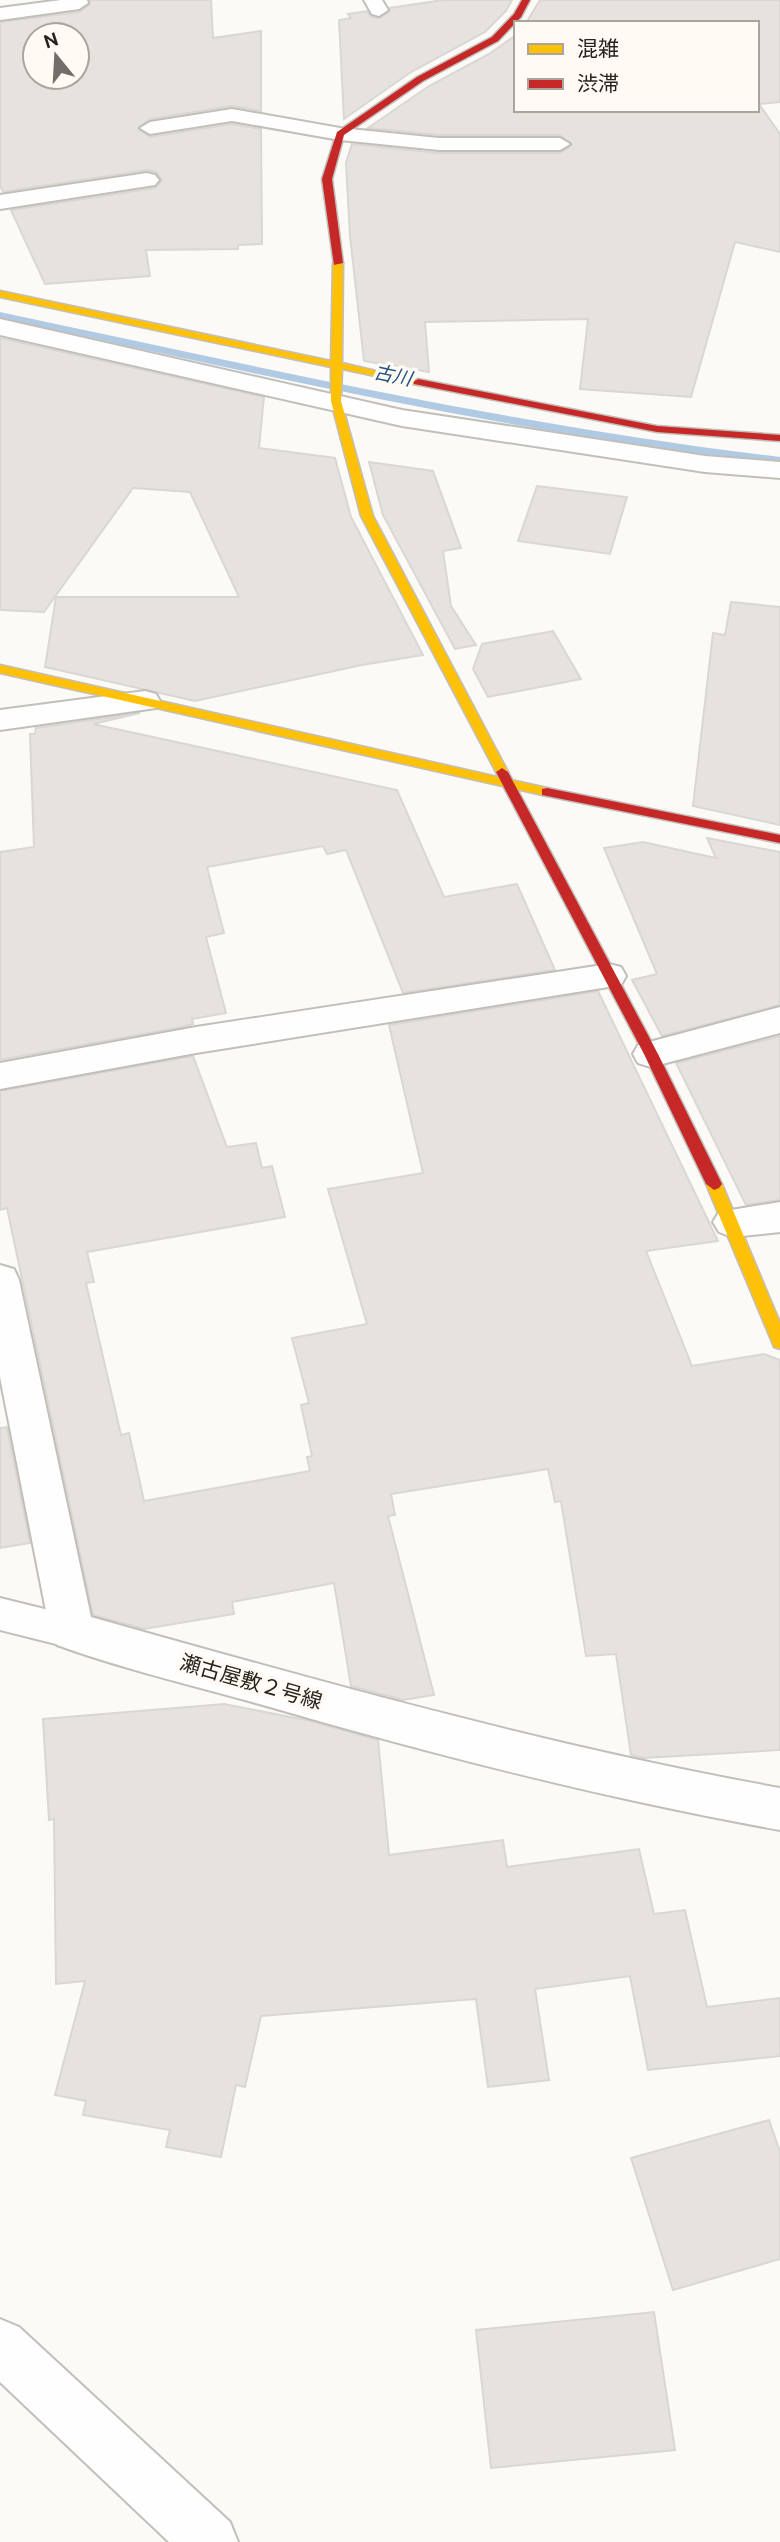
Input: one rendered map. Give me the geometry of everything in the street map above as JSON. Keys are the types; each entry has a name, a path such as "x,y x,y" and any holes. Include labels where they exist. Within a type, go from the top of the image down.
{"street":[{"path":"526,0 523,8 490,44 423,78 340,134 327,179 338,251 336,384 367,516 651,1054 732,1222 780,1342"},
{"path":"0,202 147,180"},
{"path":"0,294 336,384 402,418 705,464 780,470"},
{"path":"0,327 336,384 657,429 780,438"},
{"path":"0,669 510,785 780,839"},
{"path":"0,720 145,701"},
{"path":"0,1076 196,1040 610,976"},
{"path":"651,1054 780,1020"},
{"path":"732,1222 780,1217"},
{"path":"0,1280 72,1632"},
{"name":"瀬古屋敷２号線","path":"72,1632 402,1724 685,1793 780,1808"},
{"path":"0,2346 210,2542"}],"lane":[{"path":"0,14 79,3 78,0"},
{"path":"150,128 232,115 340,134 439,144 560,144"},
{"path":"0,1614 72,1632"}],"building":[{"path":"90,0 211,0 213,38 261,31 261,111 232,106 150,119 138,129 150,137 232,124 261,129 262,244 238,245 238,249 146,250 150,276 45,284 11,210 155,188 162,180 156,172 147,170 3,192 0,186 0,22 79,12 89,5"},
{"path":"443,0 512,0 506,11 485,32 411,72 344,119 339,20 351,18 348,14 367,11 371,17 380,18 389,12 390,8"},
{"path":"540,0 780,0 780,102 759,104 759,21 527,21"},
{"path":"514,36 514,112 759,112 759,104 780,134 780,252 735,242 691,397 580,389 588,319 425,322 429,372 364,361 350,236 346,163 352,144 439,153 560,153 572,145 560,135 439,135 368,128 429,86 489,54"},
{"path":"0,338 264,397 259,448 335,458 351,517 423,655 362,665 195,701 45,667 56,597 239,597 190,492 133,488 44,612 0,610"},
{"path":"369,462 433,471 461,548 443,551 451,606 476,645 455,649 383,515"},
{"path":"537,486 627,497 610,554 518,541"},
{"path":"731,602 780,607 780,825 693,806 713,633 725,635"},
{"path":"553,631 581,679 488,697 473,669 482,644"},
{"path":"140,713 93,724 397,790 444,897 517,884 555,970 403,993 346,850 327,854 323,846 207,867 224,933 206,937 226,1013 192,1019 193,1024 182,1027 0,1060 0,852 34,847 30,734 35,734 36,728"},
{"path":"707,838 780,852 780,1005 662,1036 632,980 657,974 604,848 643,842 716,858"},
{"path":"598,991 718,1241 646,1251 692,1366 764,1354 780,1360 780,1750 644,1758 631,1755 616,1654 586,1656 561,1501 555,1502 548,1469 391,1494 395,1515 388,1516 434,1695 403,1700 351,1686 334,1583 232,1602 234,1614 144,1629 93,1615 7,1208 0,1210 0,1091 193,1056 227,1147 256,1143 262,1168 272,1166 285,1217 87,1252 94,1282 86,1283 121,1435 129,1433 144,1501 310,1471 307,1457 312,1456 301,1405 309,1403 292,1338 367,1324 328,1189 423,1173 389,1025"},
{"path":"780,1036 780,1200 746,1205 676,1063"},
{"path":"7,1427 30,1543 0,1548 0,1428"},
{"path":"224,1704 311,1721 378,1740 389,1855 503,1840 507,1867 639,1849 654,1914 685,1910 707,2007 780,1998 780,2056 648,2070 630,1976 535,1989 549,2080 488,2087 476,1999 261,2016 245,2087 236,2085 221,2157 166,2147 170,2130 83,2115 86,2101 55,2095 85,1981 56,1984 54,1819 49,1820 43,1719"},
{"path":"769,2120 780,2152 780,2259 673,2290 631,2158"},
{"path":"654,2312 675,2450 491,2468 476,2330"}],"waterway":[{"name":"古川","path":"0,315 486,417 583,435 780,461"}],"traffic: slow":[{"path":"338,263 336,401 367,516 502,772"},
{"path":"0,294 418,382"},
{"path":"0,669 547,792"},
{"path":"714,1184 780,1342"}],"traffic: jam":[{"path":"338,263 327,179 340,134 420,79 495,39 518,15 526,0"},
{"path":"418,382 657,429 780,438"},
{"path":"502,772 651,1054 714,1184"},
{"path":"547,792 780,839"}]}
